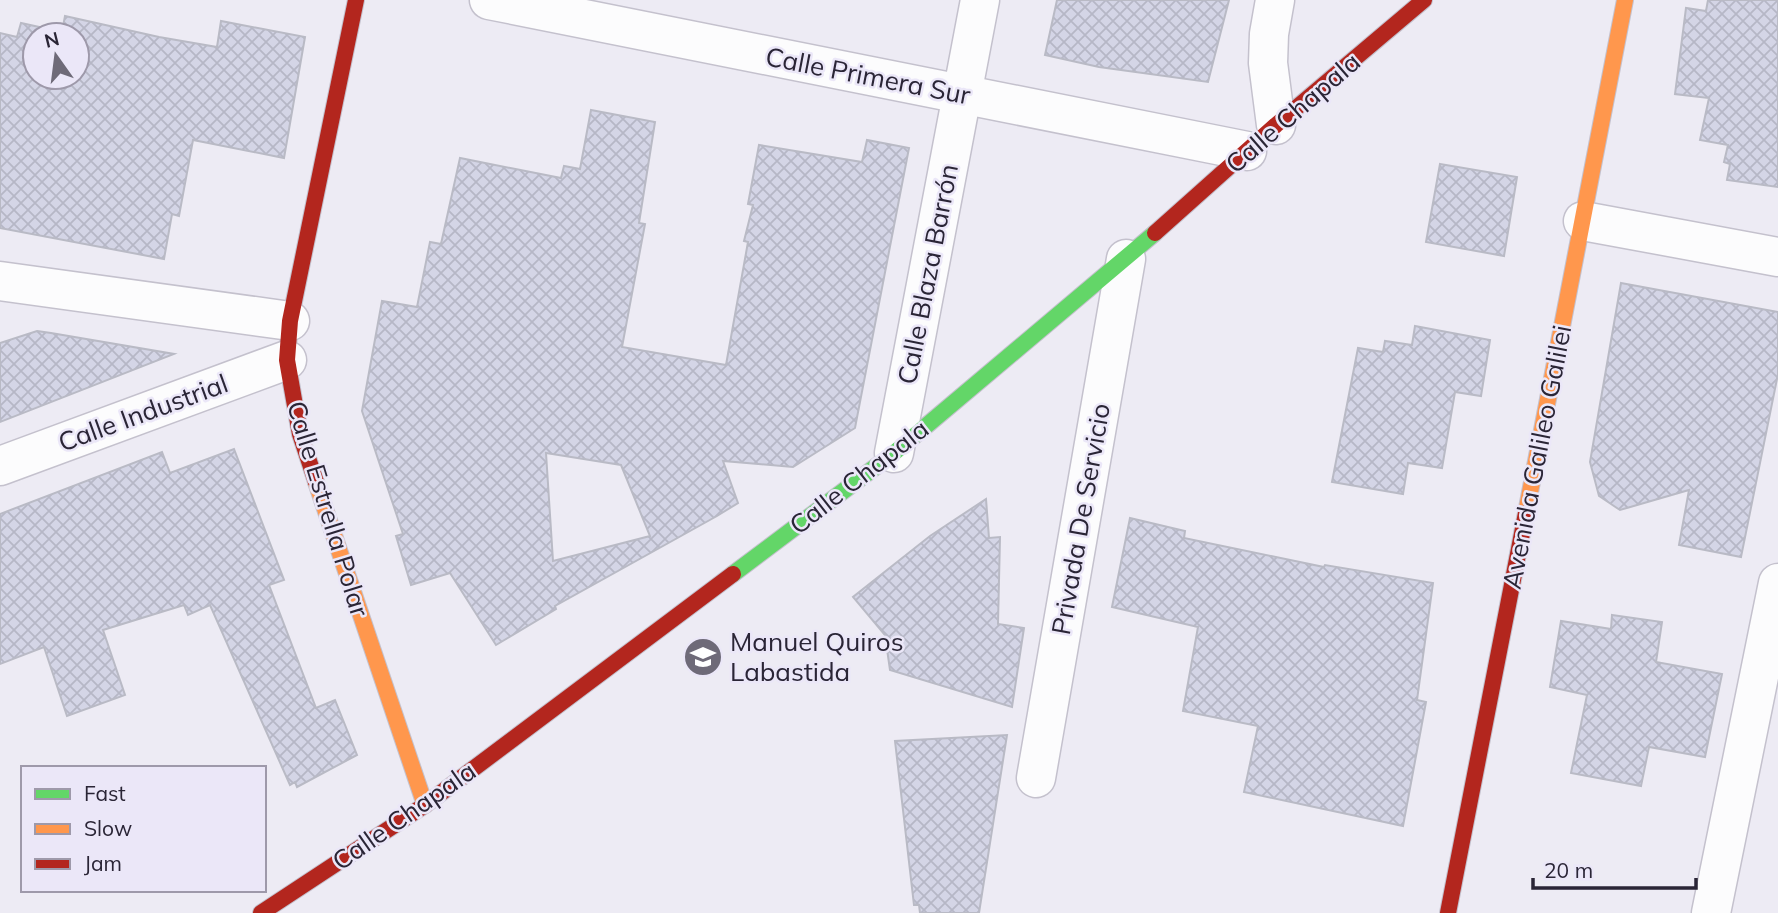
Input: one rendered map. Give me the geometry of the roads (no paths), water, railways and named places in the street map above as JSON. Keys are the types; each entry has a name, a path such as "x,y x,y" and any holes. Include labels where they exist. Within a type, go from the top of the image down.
{"street":[{"name":"Calle Estrella Polar","path":"356,0 289,321 287,360 300,434 425,805"},
{"name":"Calle Primera Sur","path":"489,0 1247,151"},
{"name":"Calle Blaza Barrón","path":"894,453 980,0"},
{"path":"1275,0 1269,34 1268,63 1276,125"},
{"name":"Calle Chapala","path":"261,913 425,805 894,453 1126,259 1276,125 1424,0"},
{"name":"Avenida Galileo Galilei","path":"1448,913 1625,0"},
{"path":"1583,221 1778,257"},
{"name":"Privada De Servicio","path":"1036,778 1126,259"},
{"path":"0,281 289,321"},
{"name":"Calle Industrial","path":"0,466 287,360"},
{"path":"1711,913 1778,583"}],"place":[{"name":"Manuel Quiros Labastida","path":"703,657"}]}
